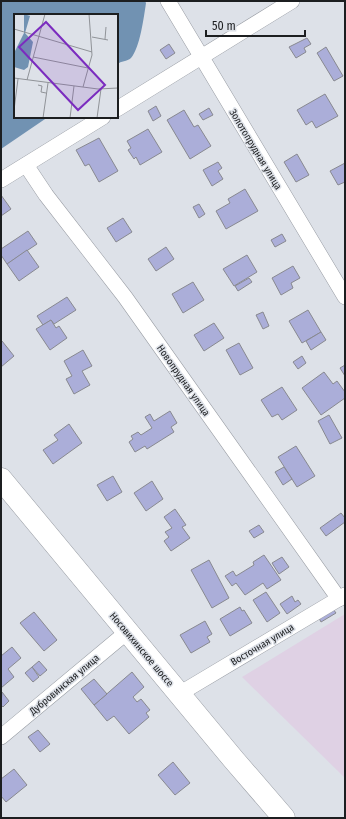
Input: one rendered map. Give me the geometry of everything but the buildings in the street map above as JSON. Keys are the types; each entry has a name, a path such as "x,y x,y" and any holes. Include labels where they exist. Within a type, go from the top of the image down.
{"main road":[{"name":"Носовихинское шоссе","path":"1,479 127,632 284,818"}],"street":[{"name":"Золотопрудная улица","path":"168,1 345,297"},
{"path":"118,108 292,1"},
{"path":"1,180 101,118"},
{"name":"Новопрудная улица","path":"26,165 46,195 125,297 342,597"},
{"name":"Восточная улица","path":"179,694 342,597"},
{"name":"Дубровинская улица","path":"1,736 127,632"}],"shaded area":[{"path":"345,614 345,778 242,677"}],"water":[{"path":"1,1 145,1 146,3 141,32 137,47 131,58 118,64 118,14 14,14 14,118 47,118 1,149"}]}
